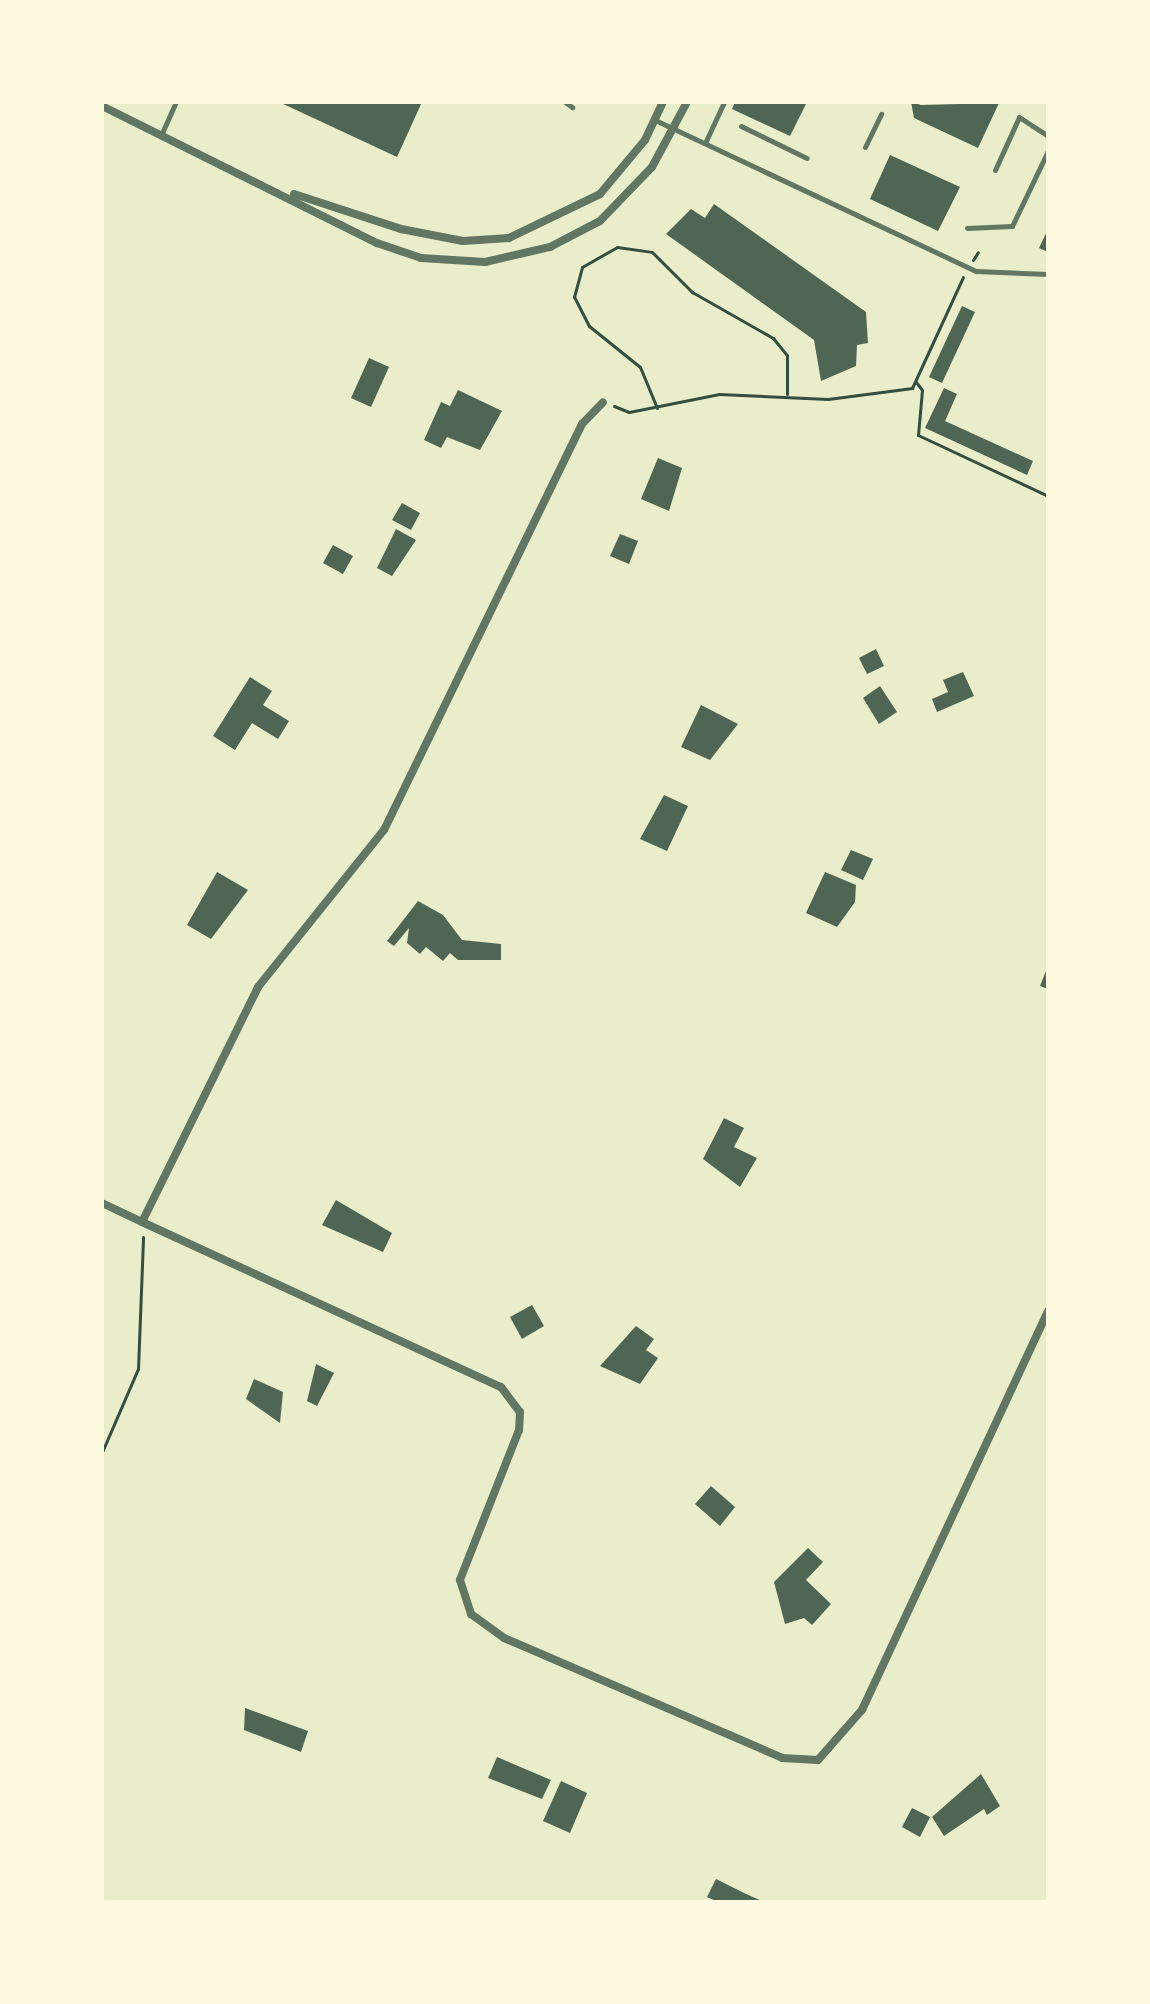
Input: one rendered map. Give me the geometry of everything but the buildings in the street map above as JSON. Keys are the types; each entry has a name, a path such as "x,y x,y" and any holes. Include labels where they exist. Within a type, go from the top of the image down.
{"street":[{"path":"271,186 401,229 463,241 509,238 600,194 654,120 663,102"},
{"path":"102,106 271,186 377,243 421,258 485,262 550,247 600,221 652,167 675,130 687,102"},
{"path":"146,1224 258,987 384,830 582,424 603,402"},
{"path":"102,1203 501,1387 520,1412 519,1430 460,1580 471,1614 504,1638 782,1758 818,1760 862,1710 1048,1311"}],"lane":[{"path":"162,133 176,102"},
{"path":"565,102 572,107"},
{"path":"705,143 724,102"},
{"path":"865,147 881,114"},
{"path":"995,170 1019,117 1048,136"},
{"path":"654,120 976,271 1048,274"},
{"path":"741,126 807,158"},
{"path":"967,228 1012,226 1048,151"}],"path":[{"path":"657,408 640,367 589,326 574,297 582,267 617,247 652,252 692,292 773,338 787,355 787,395"},
{"path":"916,382 962,279"},
{"path":"603,402 629,412 719,394 845,398 916,382"},
{"path":"916,382 922,390 918,435 1048,496"},
{"path":"102,1452 138,1369 138,1252 146,1224"}]}
